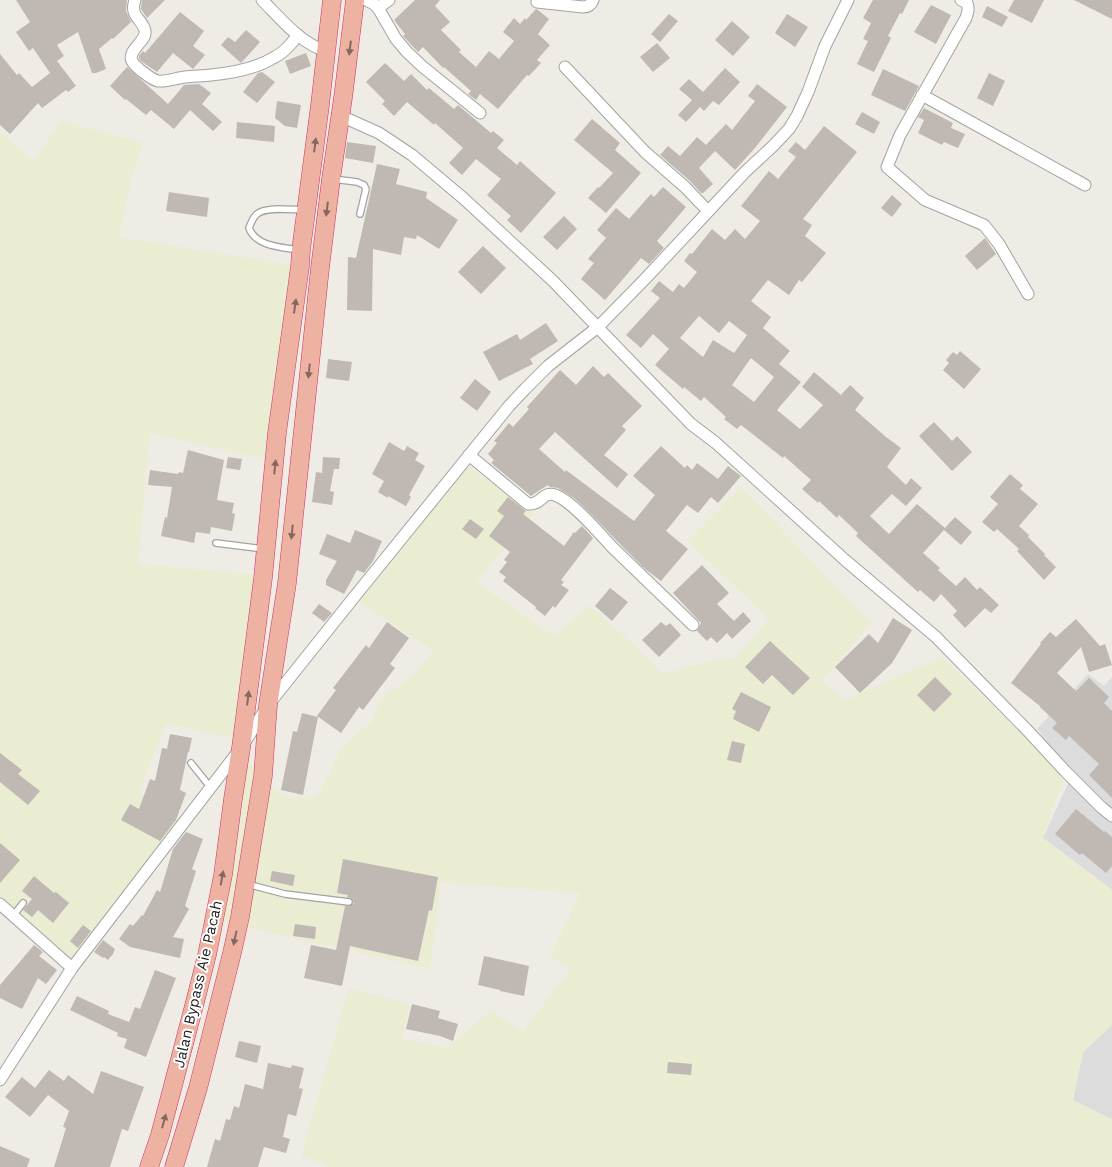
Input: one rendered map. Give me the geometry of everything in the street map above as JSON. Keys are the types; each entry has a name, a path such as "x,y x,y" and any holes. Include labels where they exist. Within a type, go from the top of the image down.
{"highway":[{"name":"Jalan Bypass Aie Pacah","path":"149,1167 165,1116 207,955 223,875 266,549 277,433 299,276 332,0"},
{"name":"Jalan Bypass Aie Pacah","path":"174,1167 198,1088 232,952 263,776 268,705 287,583 331,179 356,0"}],"street":[{"path":"135,0 134,12 145,30 145,34 130,56 133,63 158,81 184,77 212,76 254,67 275,58 298,35"},
{"path":"262,0 298,35 316,48 326,51"},
{"path":"366,0 378,8 396,39 407,52 480,113"},
{"path":"378,8 389,0"},
{"path":"537,2 587,7 593,0"},
{"path":"0,1080 72,968 241,748 268,705 469,455 526,388 548,366 598,327 708,210 789,129 808,92 826,46 848,0"},
{"path":"961,0 967,3 968,6 966,18 900,135 887,167 925,200 984,225 999,244 1028,294"},
{"path":"565,67 645,152 708,210"},
{"path":"922,95 1085,185"},
{"path":"341,116 379,134 412,155 463,198 553,281 691,424 716,443 845,560 936,636 1030,732 1065,771 1112,816"},
{"path":"469,455 528,504 537,503 549,494 563,499 571,505 694,625"},
{"path":"0,904 72,968"}],"lane":[{"path":"331,179 357,182 364,185 366,189 360,214"},
{"path":"301,250 261,242 254,238 249,228 258,213 266,210 307,210"},
{"path":"216,543 266,549"},
{"path":"191,763 211,788"},
{"path":"245,884 284,894 348,902"},
{"path":"13,916 23,903"}],"shaded area":[{"path":"1088,674 1104,686 1112,677 1112,890 1043,838 1072,775 1037,729"},
{"path":"1112,1025 1111,1119 1073,1100 1083,1052"}],"green space":[{"path":"61,121 143,143 131,179 119,237 300,266 275,462 150,433 138,564 261,575 245,741 167,723 139,791 173,836 72,968 0,907 0,131 33,162"},
{"path":"463,462 534,513 476,582 555,637 589,605 632,643 663,674 703,663 736,657 769,619 687,541 741,487 871,623 822,681 845,700 942,657 1065,776 1043,838 1112,890 1112,1025 1083,1052 1073,1100 1112,1119 1112,1167 328,1167 301,1156 349,988 410,1004 402,1039 447,1048 490,1011 523,1031 572,967 550,957 580,893 441,882 430,969 209,918 237,750 284,797 317,797 342,747 373,720 378,704 384,695 409,679 434,651 354,599"}],"building":[{"path":"16,0 127,0 126,11 131,22 99,49 106,69 96,73 92,73 78,32 57,45 64,56 57,61 76,86 68,92 66,90 42,108 38,103 10,134 0,125 0,54 17,75 19,73 32,87 50,73 33,48 29,51 16,32 30,22"},
{"path":"142,0 165,0 147,18 141,9"},
{"path":"415,0 440,0 435,6 450,22 441,30 461,50 459,52 476,67 489,51 499,59 514,41 503,32 514,18 520,24 536,9 549,19 538,34 550,45 537,60 541,63 529,76 527,75 498,109 480,94 476,100 468,94 471,91 443,68 423,47 418,52 403,36 405,34 394,20"},
{"path":"873,0 909,0 888,36 891,38 874,72 857,64 868,41 863,39 871,23 863,18"},
{"path":"1014,0 1044,0 1032,23 1008,11"},
{"path":"1074,0 1112,0 1112,19"},
{"path":"931,5 951,15 936,44 914,32"},
{"path":"987,6 1008,17 1002,27 982,17"},
{"path":"180,12 204,31 193,46 205,55 193,69 173,53 157,72 141,61 139,56 143,51 145,53"},
{"path":"669,14 678,21 660,42 651,34"},
{"path":"787,14 808,27 795,47 775,33"},
{"path":"732,21 750,37 733,56 715,40"},
{"path":"246,30 260,42 241,63 221,45 228,37 235,42"},
{"path":"657,43 670,58 653,72 640,57"},
{"path":"306,53 311,66 290,74 285,61"},
{"path":"385,63 404,81 411,74 427,90 429,88 454,109 458,105 491,133 493,131 504,140 497,148 517,165 520,161 556,193 521,233 507,220 511,216 487,195 501,179 476,159 462,175 449,163 463,148 435,123 434,125 407,102 394,116 382,104 385,101 366,82"},
{"path":"127,67 168,104 184,85 199,84 211,93 202,104 222,122 213,131 190,110 174,129 151,110 146,115 110,86"},
{"path":"725,68 740,82 719,105 713,101 704,111 700,107 686,122 678,115 692,100 679,89 689,79 703,92"},
{"path":"883,69 919,86 905,111 871,95"},
{"path":"262,72 275,82 257,103 243,92 258,73"},
{"path":"989,73 1005,81 993,106 977,98"},
{"path":"757,84 787,107 735,170 715,151 699,168 713,184 701,193 660,155 668,146 680,156 697,137 706,145 726,124 732,130 755,101 748,96"},
{"path":"277,101 301,105 297,128 285,126 275,118"},
{"path":"924,108 953,123 951,128 965,134 958,148 944,142 942,145 918,133 924,120 918,117"},
{"path":"862,112 880,122 874,134 855,124"},
{"path":"592,119 620,143 615,150 641,173 606,213 588,198 613,173 574,140"},
{"path":"237,122 275,126 274,142 236,138"},
{"path":"824,126 857,152 803,219 812,225 805,236 826,253 802,282 799,280 789,295 768,280 751,301 771,317 763,328 790,351 779,364 801,382 777,410 800,429 823,405 802,387 814,372 841,395 850,385 864,398 855,410 901,448 887,467 906,485 911,478 922,488 906,506 892,494 870,516 889,534 917,504 945,528 955,517 972,532 961,545 944,530 923,553 956,586 965,577 977,590 980,587 999,605 991,613 985,608 965,628 953,615 957,611 941,594 934,602 920,590 918,592 856,536 858,533 839,515 837,518 819,501 818,503 802,489 811,480 784,456 783,458 741,425 737,429 724,419 726,417 704,397 701,401 684,387 683,389 655,365 669,349 653,334 641,348 626,335 660,298 651,291 659,281 673,292 679,284 684,288 697,272 684,261 712,229 725,240 735,229 745,239 760,221 741,206 769,171 778,179 796,157 788,151 796,142 805,150","holes":["699,316 719,333 729,321 747,335 734,353 713,340 703,357 680,338","751,358 774,377 754,402 732,385"]},
{"path":"347,142 376,146 373,163 345,158"},
{"path":"377,164 400,169 396,184 427,192 426,198 458,220 439,249 417,235 416,239 404,237 401,255 373,249 372,311 347,310 348,257 356,258"},
{"path":"663,187 686,207 657,241 664,248 649,264 641,258 605,300 581,279 594,263 588,259 606,238 597,230 616,208 629,219 651,194 654,197"},
{"path":"169,192 209,198 207,217 166,211"},
{"path":"892,195 902,204 892,217 881,208"},
{"path":"564,216 577,229 557,250 543,237"},
{"path":"985,238 996,254 977,270 965,256"},
{"path":"483,246 506,268 481,294 458,272"},
{"path":"546,323 558,341 530,359 533,364 499,381 483,352 517,334 520,340"},
{"path":"960,351 981,369 964,389 943,370 949,363 946,360 953,352 957,355"},
{"path":"328,359 352,362 349,381 326,378"},
{"path":"593,366 604,377 608,373 642,406 622,426 626,430 604,455 628,474 617,488 555,432 539,449 565,472 566,470 634,521 655,495 633,476 661,446 685,468 687,465 692,470 697,463 718,479 728,466 741,476 718,503 711,497 698,513 687,505 666,531 688,549 661,581 645,569 574,498 558,488 548,485 531,496 491,463 494,460 488,454 497,443 494,441 509,423 513,427 529,409 527,407 560,370 576,385"},
{"path":"475,379 491,392 477,411 460,398"},
{"path":"934,422 952,441 957,436 972,452 952,471 919,436"},
{"path":"389,442 404,451 407,446 419,453 415,460 425,466 409,495 411,497 406,506 378,492 384,481 372,474"},
{"path":"188,450 224,460 217,500 234,503 232,513 235,514 232,531 211,527 210,534 196,532 194,543 161,536 165,517 167,518 172,487 148,485 150,470 183,473"},
{"path":"228,457 242,459 240,470 226,468"},
{"path":"323,457 340,458 339,469 334,469 330,491 334,492 332,505 312,502 316,472 322,473"},
{"path":"1010,474 1023,485 1020,489 1038,504 1019,526 1056,567 1044,580 1017,551 1019,549 997,529 994,532 982,522 998,504 990,497"},
{"path":"508,497 526,511 523,514 564,546 574,532 582,526 593,538 561,580 564,582 561,585 569,590 555,608 553,606 545,616 503,581 506,577 499,572 507,562 504,560 510,552 489,536 504,516 497,511"},
{"path":"470,519 484,529 476,539 462,529"},
{"path":"355,530 382,541 373,561 364,573 357,570 344,594 326,585 326,580 337,561 319,554 327,534 350,543"},
{"path":"702,565 729,593 717,604 734,621 743,612 751,621 732,639 727,633 717,643 711,637 707,641 697,631 701,623 673,593"},
{"path":"610,588 628,602 612,621 595,606"},
{"path":"319,604 332,613 324,622 312,613"},
{"path":"893,618 912,630 892,663 860,693 835,667 869,634 878,643"},
{"path":"1076,619 1100,646 1105,644 1112,665 1089,672 1081,647 1057,673 1076,691 1089,678 1109,697 1104,703 1112,711 1112,798 1089,775 1099,764 1069,736 1066,740 1052,728 1057,723 1040,706 1011,683 1050,632 1056,637"},
{"path":"387,622 409,638 390,664 395,668 363,710 359,707 341,733 317,716 336,690 333,688 366,645 369,648"},
{"path":"661,622 666,626 670,623 681,635 659,657 642,640"},
{"path":"770,641 810,678 793,695 772,675 763,684 745,667"},
{"path":"935,677 952,694 934,712 917,695"},
{"path":"741,692 771,707 759,732 733,719 736,711 732,709"},
{"path":"302,713 318,717 303,795 281,790 293,731 297,732"},
{"path":"170,734 192,738 180,790 186,793 176,820 160,841 121,820 130,804 139,809 150,779 155,781 162,748 167,749"},
{"path":"732,741 745,744 741,763 727,760"},
{"path":"0,753 22,770 18,774 40,791 28,805 0,782"},
{"path":"1076,809 1112,837 1112,866 1106,873 1055,834"},
{"path":"186,832 203,839 192,869 196,871 185,906 189,909 173,937 184,939 180,958 130,947 119,939 130,924 133,926 143,916 157,890 160,892 173,849"},
{"path":"0,843 20,860 0,883"},
{"path":"343,859 438,877 432,911 429,910 418,961 350,946 342,986 304,978 311,945 336,950 345,906 350,906 354,903 352,899 347,897 348,895 337,893"},
{"path":"272,871 295,875 293,886 270,881"},
{"path":"34,876 69,903 53,923 38,910 32,917 23,910 32,899 22,891"},
{"path":"295,924 316,927 315,939 293,936"},
{"path":"83,925 91,931 78,948 70,941"},
{"path":"103,940 115,949 108,960 94,952"},
{"path":"34,945 43,952 39,956 57,970 46,984 38,978 22,1009 0,998 0,985"},
{"path":"484,956 529,966 524,996 478,985"},
{"path":"155,970 176,978 146,1057 124,1048 127,1039 117,1036 118,1033 70,1010 77,996 109,1011 108,1014 129,1022 135,1007 140,1009"},
{"path":"412,1004 440,1011 438,1018 458,1024 453,1041 440,1036 406,1029"},
{"path":"239,1041 261,1046 257,1063 235,1057"},
{"path":"668,1062 692,1064 691,1075 667,1073"},
{"path":"268,1063 291,1068 292,1065 304,1068 299,1088 303,1089 296,1116 288,1114 283,1137 290,1139 286,1153 264,1147 258,1167 207,1167 215,1139 220,1141 226,1119 230,1120 234,1106 239,1108 245,1084 263,1089"},
{"path":"49,1070 64,1081 68,1075 93,1094 101,1071 144,1087 128,1131 122,1129 110,1167 54,1167 66,1128 63,1127 69,1111 48,1095 30,1117 5,1097 22,1077 35,1088"},
{"path":"0,1146 30,1159 27,1167 0,1167"}]}
